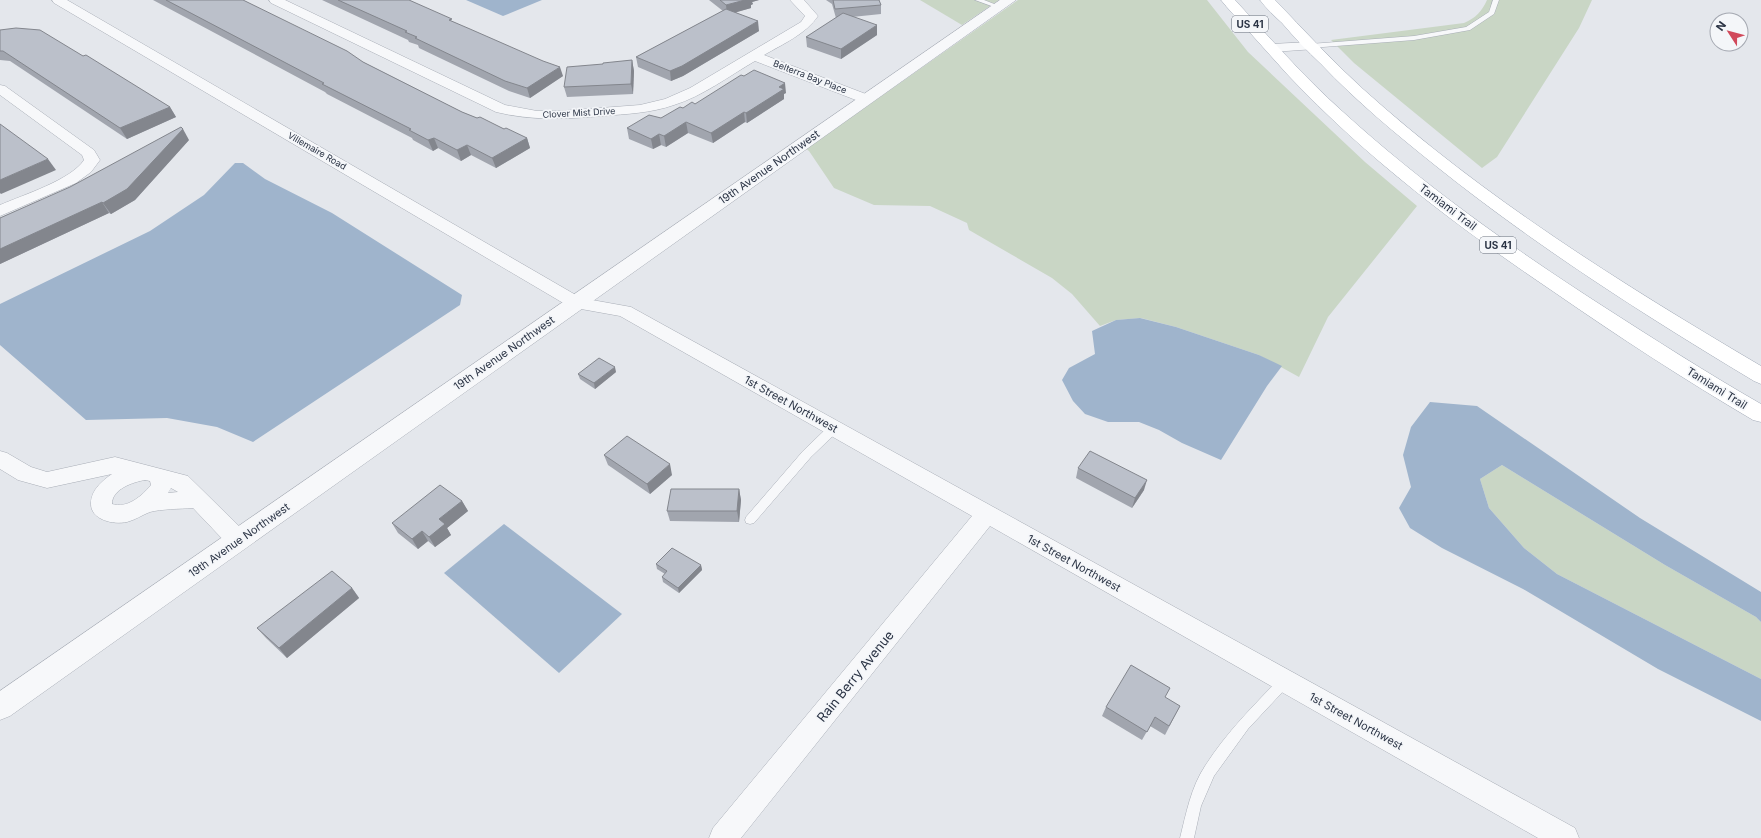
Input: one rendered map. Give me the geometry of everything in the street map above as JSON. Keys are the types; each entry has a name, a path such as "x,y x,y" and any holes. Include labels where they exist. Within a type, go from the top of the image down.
{"main road":[{"name":"Tamiami Trail","path":"1228,0 1272,48 1350,127 1402,172 1454,213 1526,264 1619,326 1761,414"},
{"name":"US 41","path":"1267,0 1310,46 1370,103 1458,176 1504,210 1623,291 1761,376"}],"street":[{"name":"Villemaire Road","path":"58,0 576,303"},
{"name":"Clover Mist Drive","path":"275,0 501,109 537,115 561,115 640,109 670,102 695,91 805,25 812,16 804,6 796,0"},
{"name":"19th Avenue Northwest","path":"0,707 872,94 1004,4"},
{"path":"1272,48 1310,46"},
{"name":"Belterra Bay Place","path":"768,48 782,53"},
{"name":"Belterra Bay Place","path":"754,56 815,79 872,94"},
{"name":"Belterra Bay Place","path":"815,79 828,70 872,94"},
{"path":"0,89 89,153 92,160 86,169 71,180 0,211"},
{"name":"1st Street Northwest","path":"576,303 625,311 1565,838"},
{"path":"0,459 25,474 47,480 81,474 115,465 181,482 196,499 238,540"},
{"path":"135,473 151,474 161,480 161,485 154,498 147,504 129,513 112,514 106,512 101,507 100,503 103,496 108,489 120,479 135,473"},
{"path":"81,474 100,491 103,496"},
{"path":"147,504 196,499"},
{"name":"Rain Berry Avenue","path":"723,838 987,514"}],"lane":[{"path":"978,0 1004,4"},
{"path":"1310,46 1414,38 1468,29 1492,13 1496,0"},
{"path":"750,520 807,454 834,428"},
{"path":"1187,838 1194,806 1209,770 1243,725 1286,681"}],"green space":[{"path":"920,0 999,0 962,25"},
{"path":"1018,0 1207,0 1248,52 1365,162 1417,206 1328,317 1299,377 1259,355 1176,327 1141,318 1116,320 1100,326 1072,294 1052,278 969,230 967,223 930,206 874,205 834,188 809,151 806,149"},
{"path":"1487,0 1592,0 1579,28 1497,157 1482,168 1354,63 1331,40 1464,23 1478,14"},
{"path":"1502,465 1665,565 1756,617 1761,622 1761,679 1557,574 1524,548 1489,508 1480,479"}],"water":[{"path":"466,0 542,0 503,16"},
{"path":"235,163 243,163 265,179 332,213 462,295 460,305 253,442 217,427 167,418 86,420 0,345 0,304 150,231 204,195"},
{"path":"1140,318 1176,327 1259,355 1282,366 1267,386 1221,460 1139,422 1108,422 1085,414 1073,401 1062,380 1069,368 1095,354 1092,331 1116,320"},
{"path":"1430,402 1477,406 1640,518 1761,592 1761,622 1756,617 1665,565 1502,465 1480,479 1489,508 1524,548 1557,574 1761,679 1761,721 1658,669 1523,589 1442,548 1410,528 1399,508 1411,487 1403,455 1411,427"},
{"path":"504,524 622,614 559,673 444,573"}],"building":[{"path":"166,0 243,0 347,51 363,62 462,112 477,118 480,117 527,138 492,158 467,145 457,150 434,138 428,140 409,130 411,129 322,84 324,83"},
{"path":"338,0 409,0 452,19 449,20 560,67 527,88 505,81 415,38 417,37 405,32 407,31"},
{"path":"720,0 745,0 726,5"},
{"path":"833,0 879,0 881,5 835,9"},
{"path":"726,9 758,21 682,66 670,71 636,57"},
{"path":"843,13 877,25 841,49 806,37"},
{"path":"16,28 40,30 83,56 86,55 170,107 120,128 3,51 0,51 0,30"},
{"path":"632,60 631,84 564,87 567,67"},
{"path":"754,70 785,83 779,87 784,89 711,133 686,122 664,136 659,134 651,139 627,128 649,115 661,118 680,107 683,108 692,102 695,104 741,75 744,76"},
{"path":"0,124 48,159 0,180"},
{"path":"181,127 183,129 127,189 103,203 102,202 0,249 0,218 70,187"},
{"path":"599,358 615,367 594,383 578,374"},
{"path":"627,436 670,464 647,484 604,455"},
{"path":"1090,451 1147,480 1135,498 1078,468"},
{"path":"440,485 462,501 439,519 445,524 429,537 422,531 412,539 392,523"},
{"path":"671,489 739,489 737,511 667,511"},
{"path":"672,548 701,565 678,588 662,577 667,571 656,564"},
{"path":"332,571 352,588 279,648 257,628"},
{"path":"1131,665 1170,688 1165,697 1180,706 1169,726 1155,717 1147,732 1106,707"}]}
